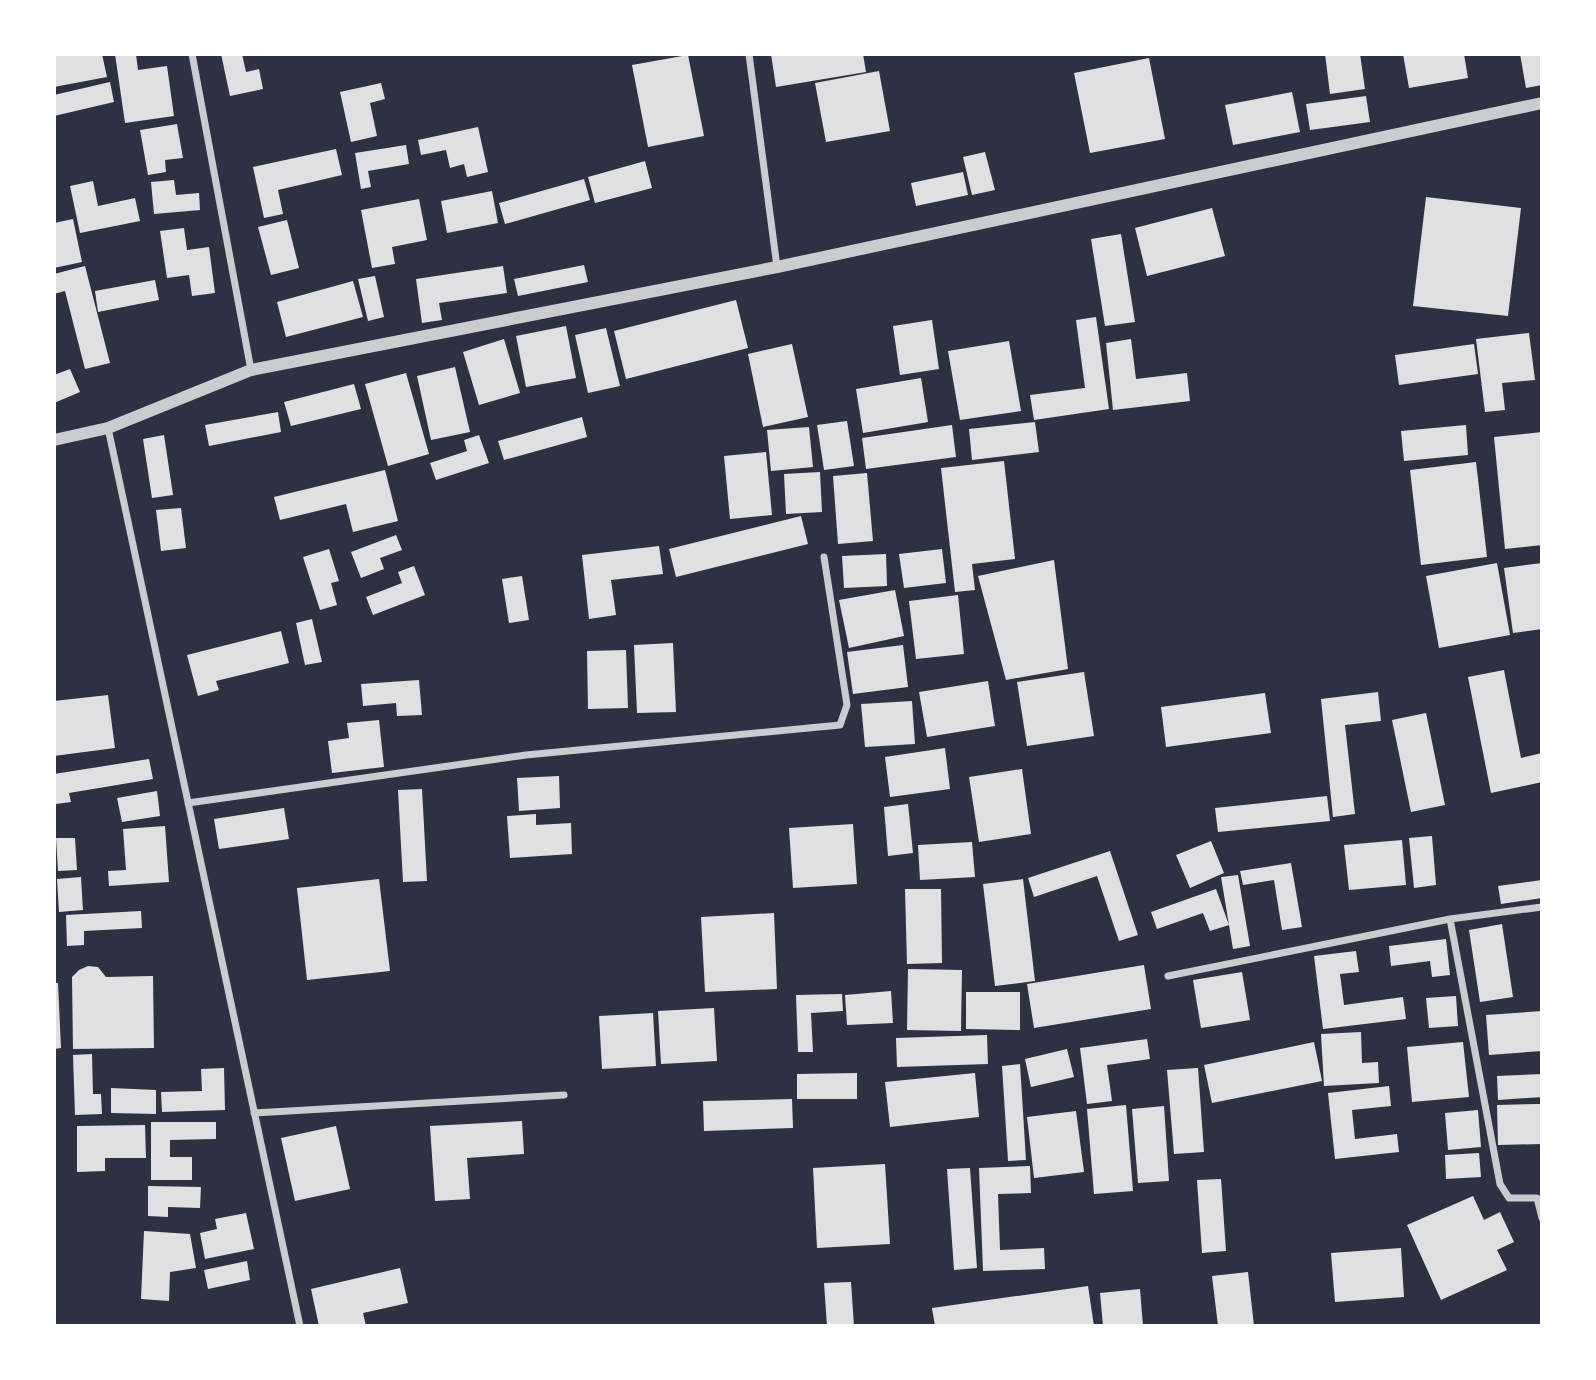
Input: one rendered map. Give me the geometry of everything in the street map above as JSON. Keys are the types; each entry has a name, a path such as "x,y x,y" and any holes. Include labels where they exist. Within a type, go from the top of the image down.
{"street":[{"path":"192,54 251,370"},
{"path":"749,54 778,267"},
{"path":"54,440 108,428 251,370 778,267 1542,103"},
{"path":"108,428 300,1326"},
{"path":"188,803 526,755 840,725 847,705 824,557"},
{"path":"1168,976 1450,919 1542,907"},
{"path":"1450,919 1500,1184 1509,1198 1537,1198 1542,1217"},
{"path":"254,1113 564,1095"}],"building":[{"path":"54,54 102,54 107,77 54,87"},
{"path":"115,54 136,54 138,70 167,66 174,116 125,123"},
{"path":"221,54 242,54 246,72 259,69 263,89 230,96"},
{"path":"771,54 863,54 866,72 776,87"},
{"path":"1325,54 1360,54 1365,89 1330,94"},
{"path":"1403,54 1464,54 1468,78 1409,88"},
{"path":"1520,54 1542,54 1542,85 1526,88"},
{"path":"688,55 704,136 648,147 632,65"},
{"path":"1149,58 1165,139 1090,153 1074,73"},
{"path":"879,71 890,131 826,142 815,83"},
{"path":"110,82 114,102 54,116 54,95"},
{"path":"381,83 385,99 370,103 377,136 351,142 340,92"},
{"path":"1292,92 1300,132 1233,145 1225,105"},
{"path":"1366,96 1370,122 1310,130 1306,104"},
{"path":"177,124 183,158 165,160 166,172 148,175 140,130"},
{"path":"478,127 488,172 467,177 464,164 450,168 446,150 421,155 418,140"},
{"path":"406,145 409,164 368,171 371,187 361,189 355,153"},
{"path":"336,149 342,175 278,190 283,214 264,218 253,167"},
{"path":"985,152 995,190 972,195 963,157"},
{"path":"645,161 652,188 595,203 588,177"},
{"path":"963,172 968,195 916,206 911,183"},
{"path":"584,179 590,200 505,224 499,203"},
{"path":"174,180 176,195 199,193 200,210 154,214 151,182"},
{"path":"93,181 98,206 135,198 140,221 80,233 70,186"},
{"path":"492,191 498,223 447,233 441,201"},
{"path":"1426,197 1521,208 1508,316 1413,306"},
{"path":"419,199 427,240 392,247 395,264 372,268 361,210"},
{"path":"1212,208 1225,256 1147,276 1135,228"},
{"path":"73,219 82,262 54,268 54,223"},
{"path":"287,220 299,268 271,275 258,227"},
{"path":"184,228 187,250 209,247 215,293 192,296 189,275 167,278 160,231"},
{"path":"1121,234 1135,322 1105,326 1091,239"},
{"path":"584,265 588,282 518,296 514,279"},
{"path":"85,266 110,363 85,369 65,291 54,294 54,274"},
{"path":"503,266 507,293 439,303 442,320 422,323 416,279"},
{"path":"375,276 384,317 368,321 358,279"},
{"path":"155,280 159,300 98,312 95,291"},
{"path":"353,281 363,317 286,337 277,302"},
{"path":"736,300 748,348 626,379 614,331"},
{"path":"1096,317 1109,409 1034,420 1030,395 1085,388 1076,320"},
{"path":"932,320 939,369 900,375 893,326"},
{"path":"566,326 576,378 526,387 516,336"},
{"path":"606,328 620,386 588,393 575,335"},
{"path":"1529,333 1535,380 1502,383 1505,410 1485,412 1476,339"},
{"path":"504,339 520,393 479,405 463,352"},
{"path":"1131,339 1136,379 1187,373 1190,401 1113,410 1106,343"},
{"path":"1009,341 1021,411 960,420 948,351"},
{"path":"792,344 808,417 763,427 748,354"},
{"path":"1474,344 1478,374 1399,385 1395,355"},
{"path":"455,367 470,432 431,440 417,376"},
{"path":"70,369 80,392 54,403 54,375"},
{"path":"406,373 429,454 388,466 365,384"},
{"path":"921,378 928,422 863,433 856,389"},
{"path":"354,384 361,409 291,426 284,402"},
{"path":"278,412 281,432 209,446 205,425"},
{"path":"582,417 587,437 504,460 498,441"},
{"path":"847,421 854,466 824,470 817,425"},
{"path":"1035,422 1039,452 972,460 969,429"},
{"path":"952,425 956,457 866,469 862,438"},
{"path":"1466,425 1468,455 1404,461 1401,431"},
{"path":"809,427 813,467 771,471 767,430"},
{"path":"1542,432 1542,545 1505,549 1494,437"},
{"path":"164,435 173,495 152,498 143,439"},
{"path":"479,435 489,463 436,480 430,463 467,451 464,440"},
{"path":"766,452 772,515 730,519 724,456"},
{"path":"1004,461 1015,559 972,564 975,590 955,592 941,468"},
{"path":"1476,462 1487,557 1421,565 1410,470"},
{"path":"385,470 398,521 353,532 346,504 280,520 274,497"},
{"path":"820,472 822,512 786,514 784,474"},
{"path":"867,473 873,541 838,544 833,476"},
{"path":"181,508 186,548 161,551 156,510"},
{"path":"801,516 808,544 676,577 669,549"},
{"path":"396,535 402,550 380,558 384,569 361,578 351,552"},
{"path":"659,546 663,574 611,580 616,615 589,619 582,555"},
{"path":"329,549 339,581 331,583 337,605 320,610 303,557"},
{"path":"942,549 946,583 904,588 899,554"},
{"path":"886,554 887,586 844,588 842,556"},
{"path":"1054,560 1068,669 1006,680 978,576"},
{"path":"1497,563 1510,635 1439,648 1426,576"},
{"path":"1542,563 1542,629 1513,633 1504,568"},
{"path":"414,566 425,595 373,615 366,597 402,583 398,572"},
{"path":"522,576 529,620 509,623 502,579"},
{"path":"895,590 904,636 849,648 839,600"},
{"path":"958,595 964,654 916,659 909,601"},
{"path":"312,619 322,662 305,665 296,623"},
{"path":"281,631 289,663 216,681 219,690 198,696 187,655"},
{"path":"673,643 676,712 637,713 634,645"},
{"path":"903,645 908,687 853,694 847,652"},
{"path":"626,650 628,708 588,709 587,651"},
{"path":"1504,670 1521,758 1542,753 1542,782 1491,793 1468,677"},
{"path":"1084,672 1094,736 1027,746 1017,682"},
{"path":"419,680 422,715 397,716 396,703 363,706 361,684"},
{"path":"988,681 995,726 927,737 919,692"},
{"path":"1378,692 1381,721 1345,725 1355,814 1333,817 1321,699"},
{"path":"1265,693 1271,733 1166,747 1161,707"},
{"path":"108,695 115,748 54,756 54,701"},
{"path":"912,701 915,744 865,747 861,704"},
{"path":"1426,713 1445,805 1411,812 1392,720"},
{"path":"379,720 384,767 332,773 328,741 349,738 347,723"},
{"path":"945,748 950,789 890,797 885,757"},
{"path":"149,759 153,779 69,793 71,802 56,804 54,774"},
{"path":"1022,769 1031,834 979,842 969,777"},
{"path":"559,776 560,808 519,811 517,778"},
{"path":"422,789 427,881 403,882 398,790"},
{"path":"157,791 160,816 122,822 117,798"},
{"path":"1327,796 1330,821 1218,832 1215,808"},
{"path":"908,804 913,853 888,856 884,807"},
{"path":"284,808 289,839 219,849 214,819"},
{"path":"536,814 536,825 571,823 572,854 510,858 507,816"},
{"path":"853,824 857,884 793,888 789,828"},
{"path":"165,826 169,882 109,886 108,871 126,870 123,829"},
{"path":"1432,836 1436,885 1414,888 1409,838"},
{"path":"56,838 75,838 77,870 58,871"},
{"path":"1402,840 1406,885 1349,890 1344,845"},
{"path":"1211,841 1224,873 1190,888 1176,855"},
{"path":"972,842 975,877 920,880 918,845"},
{"path":"1110,851 1138,935 1119,941 1097,876 1034,897 1028,878"},
{"path":"1291,863 1302,927 1282,930 1274,880 1243,885 1240,871"},
{"path":"1238,875 1250,946 1233,949 1221,877"},
{"path":"81,877 83,910 59,912 57,879"},
{"path":"379,879 390,971 307,980 297,888"},
{"path":"1023,879 1035,981 995,986 983,884"},
{"path":"1542,880 1542,898 1501,904 1498,886"},
{"path":"905,889 941,889 942,963 907,964"},
{"path":"1216,889 1229,925 1210,931 1203,913 1157,929 1151,912"},
{"path":"141,911 142,928 84,931 84,945 67,946 66,915"},
{"path":"774,913 777,989 705,992 701,917"},
{"path":"1502,924 1513,997 1480,1002 1469,930"},
{"path":"1446,939 1450,975 1432,977 1430,961 1391,966 1389,946"},
{"path":"1356,951 1359,972 1340,974 1344,1005 1403,997 1406,1019 1323,1029 1314,956"},
{"path":"1144,965 1151,1009 1034,1028 1027,984"},
{"path":"88,966 98,967 106,977 153,976 154,1048 73,1049 72,977"},
{"path":"908,969 962,970 961,1031 907,1030"},
{"path":"1242,972 1250,1020 1201,1028 1193,980"},
{"path":"54,983 58,983 61,1048 54,1049"},
{"path":"891,991 893,1023 847,1025 845,995"},
{"path":"966,992 1020,992 1020,1030 966,1029"},
{"path":"842,994 843,1011 811,1013 813,1052 798,1052 796,995"},
{"path":"1456,996 1458,1026 1429,1028 1426,998"},
{"path":"714,1008 717,1061 661,1064 658,1011"},
{"path":"1542,1011 1542,1051 1489,1055 1486,1015"},
{"path":"653,1013 656,1066 602,1069 599,1016"},
{"path":"1361,1032 1362,1063 1378,1062 1379,1083 1324,1086 1321,1034"},
{"path":"987,1035 988,1064 897,1067 896,1038"},
{"path":"1147,1039 1150,1059 1107,1065 1112,1101 1087,1104 1080,1048"},
{"path":"1314,1042 1322,1081 1212,1103 1204,1065"},
{"path":"1463,1042 1469,1097 1412,1102 1407,1047"},
{"path":"1067,1049 1074,1077 1031,1087 1025,1059"},
{"path":"92,1054 93,1094 101,1094 102,1114 75,1115 73,1055"},
{"path":"1020,1064 1026,1160 1008,1161 1002,1066"},
{"path":"224,1068 225,1110 162,1112 161,1092 202,1091 201,1069"},
{"path":"1198,1068 1204,1152 1174,1154 1167,1070"},
{"path":"857,1073 857,1099 797,1099 797,1074"},
{"path":"975,1073 979,1117 890,1127 885,1082"},
{"path":"1542,1074 1542,1097 1498,1100 1497,1076"},
{"path":"1389,1086 1391,1106 1352,1110 1355,1139 1397,1134 1399,1152 1335,1159 1328,1093"},
{"path":"111,1088 156,1090 156,1114 111,1113"},
{"path":"792,1099 793,1128 704,1131 703,1101"},
{"path":"1540,1104 1541,1144 1498,1145 1497,1105"},
{"path":"1126,1105 1133,1191 1094,1194 1087,1109"},
{"path":"1164,1106 1169,1181 1138,1183 1132,1109"},
{"path":"1478,1110 1481,1147 1448,1150 1445,1113"},
{"path":"1076,1111 1084,1172 1034,1178 1027,1117"},
{"path":"522,1121 524,1154 467,1158 470,1199 435,1201 430,1126"},
{"path":"151,1122 216,1122 216,1139 170,1140 170,1157 192,1157 192,1180 151,1180"},
{"path":"145,1125 146,1158 105,1158 105,1171 77,1172 77,1126"},
{"path":"336,1126 350,1189 295,1201 281,1138"},
{"path":"1479,1153 1481,1177 1446,1179 1445,1155"},
{"path":"885,1164 890,1244 817,1248 813,1168"},
{"path":"1030,1166 1031,1193 998,1194 1000,1250 1044,1248 1045,1269 983,1271 979,1168"},
{"path":"970,1168 977,1268 954,1270 947,1169"},
{"path":"1221,1179 1226,1251 1202,1253 1197,1180"},
{"path":"148,1186 201,1187 200,1208 168,1207 168,1217 148,1216"},
{"path":"1473,1196 1484,1220 1500,1212 1514,1242 1497,1250 1507,1270 1441,1300 1407,1225"},
{"path":"246,1213 254,1249 205,1259 200,1233 217,1229 215,1219"},
{"path":"144,1231 190,1234 196,1268 170,1272 169,1301 141,1299"},
{"path":"1401,1248 1404,1297 1335,1302 1331,1253"},
{"path":"247,1261 250,1280 208,1289 204,1270"},
{"path":"400,1268 408,1303 363,1313 366,1326 319,1326 311,1289"},
{"path":"1248,1272 1254,1326 1218,1326 1212,1276"},
{"path":"851,1282 854,1326 827,1326 824,1283"},
{"path":"1088,1286 1094,1326 935,1326 932,1308"},
{"path":"1140,1289 1143,1326 1103,1326 1100,1293"}]}
